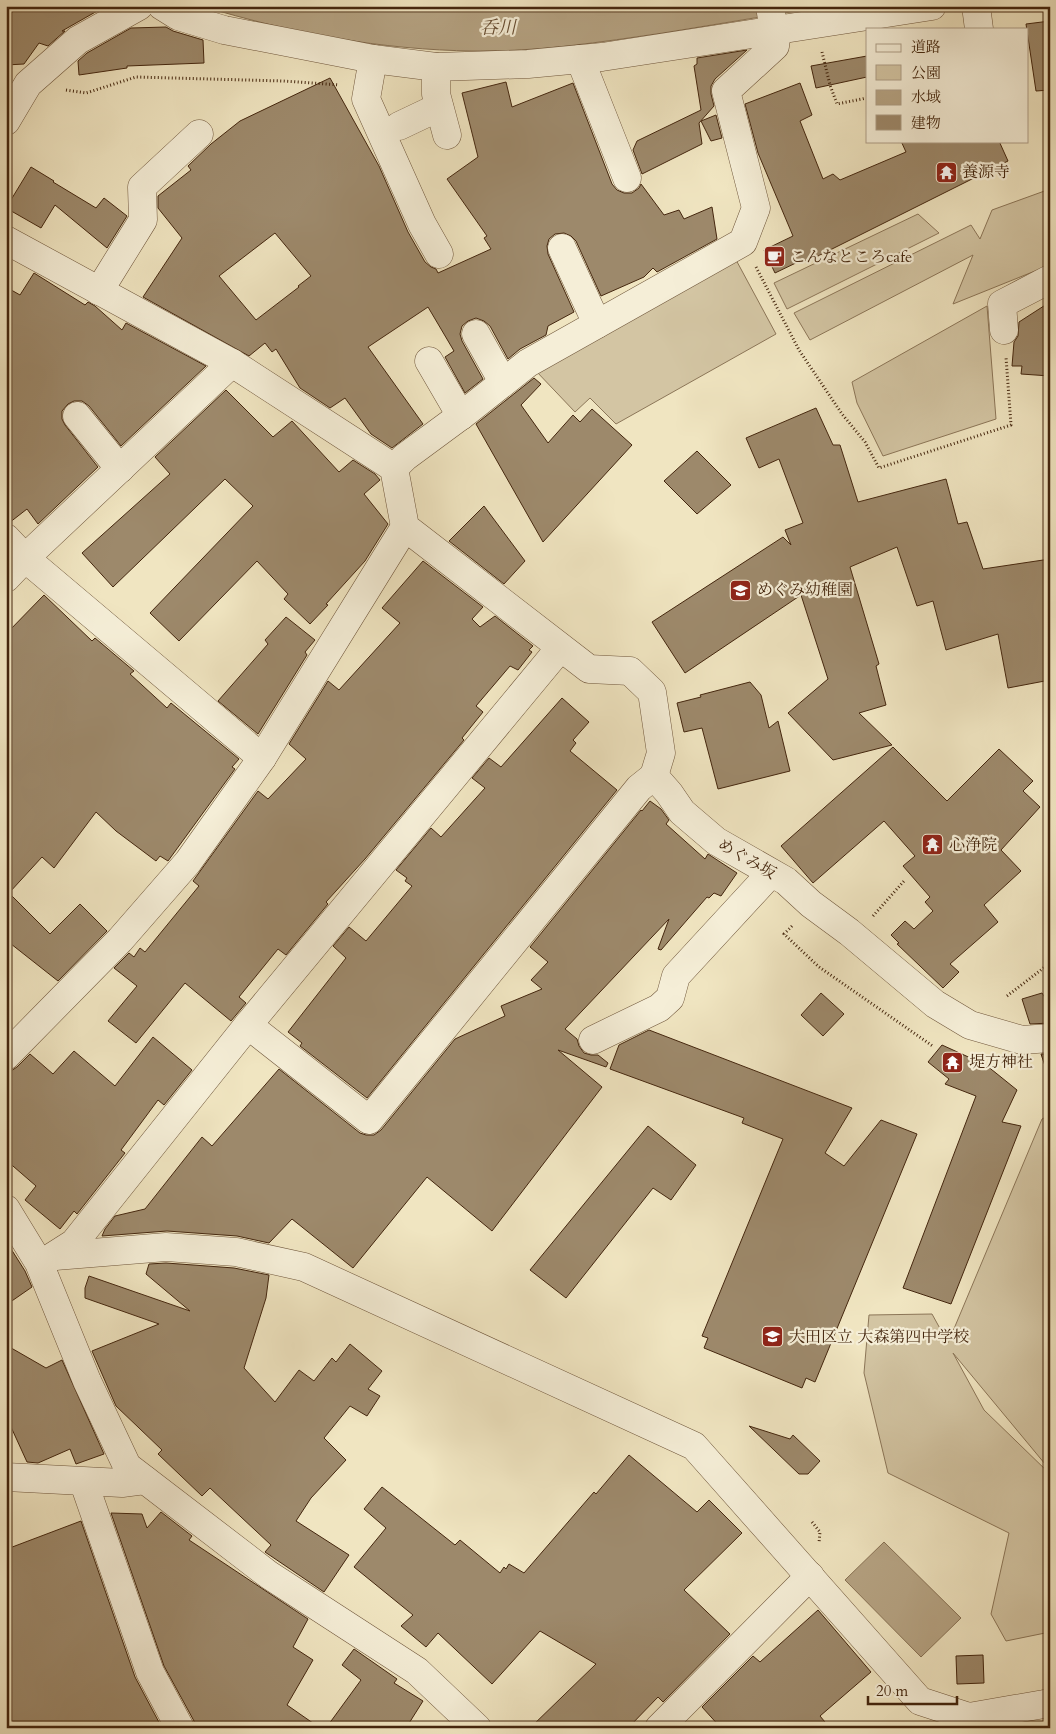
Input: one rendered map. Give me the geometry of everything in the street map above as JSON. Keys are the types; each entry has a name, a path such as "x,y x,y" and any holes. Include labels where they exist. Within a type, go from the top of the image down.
{"street":[{"path":"6,121 17,84 78,40 139,6"},
{"path":"162,6 178,16 224,30 373,59 436,67 528,64 580,59 773,19 817,25 932,6"},
{"path":"976,6 979,28"},
{"path":"394,468 405,457 528,363 744,242 756,208 726,91 775,46 773,19"},
{"path":"373,59 366,99 422,224 439,254"},
{"path":"580,59 626,178"},
{"path":"436,67 436,94 447,135"},
{"path":"400,126 440,108"},
{"path":"99,290 143,220 142,187 199,134"},
{"path":"6,240 232,363 394,468 405,527 589,669 630,671 652,692 661,753 654,776 639,788 369,1120 248,1025"},
{"path":"562,248 597,324"},
{"path":"1004,330 1002,304 1050,279"},
{"path":"476,334 503,382"},
{"path":"428,361 461,416"},
{"path":"6,578 232,363"},
{"path":"76,416 120,469"},
{"path":"6,1056 120,940 188,862 262,758 405,527"},
{"path":"6,538 25,558 262,758"},
{"path":"47,1259 74,1243 248,1025 560,648"},
{"name":"めぐみ坂","path":"654,776 682,812 716,841 786,881 811,904 849,932 935,1004 970,1025 1022,1040 1050,1038"},
{"path":"593,1040 659,1008 670,998 676,976 771,873"},
{"path":"6,1209 47,1259 88,1381 127,1466 269,1575 417,1671 477,1728"},
{"path":"47,1259 166,1247 236,1252 304,1267 694,1446 805,1582 920,1701 974,1723 1050,1703"},
{"path":"6,1477 122,1484 145,1480"},
{"path":"84,1483 150,1672 180,1728"},
{"path":"659,1728 805,1582"}],"path":[{"path":"817,25 830,85 837,104 866,98"},
{"path":"17,84 86,93 136,77 283,81 369,87"},
{"path":"744,242 799,350 842,414 865,442 879,468 1011,425 1004,330"},
{"path":"871,918 904,881"},
{"path":"794,924 784,934 819,967 934,1047"},
{"path":"1007,996 1050,963"}],"green space":[{"path":"1050,189 1050,265 953,304 973,255 810,340 794,313 971,225 980,239 992,210"},
{"path":"918,214 939,233 787,309 774,283"},
{"path":"735,258 776,334 616,424 590,398 575,412 536,371"},
{"path":"987,306 996,419 883,456 857,403 852,382"},
{"path":"1050,1115 1050,1470 953,1353 984,1410 1050,1474 1050,1632 1006,1641 991,1614 1009,1533 888,1473 864,1373 869,1315 932,1314 948,1343 1042,1119"}],"water":[{"name":"呑川","path":"202,6 827,6 593,43 521,50 474,51 405,47 336,38 235,16"},
{"path":"884,1542 961,1618 921,1657 845,1580"}],"building":[{"path":"6,6 106,6 62,31 65,31 48,46 39,43 24,64 6,65"},
{"path":"1050,21 1050,90 1036,91 1026,24"},
{"path":"166,27 203,40 204,63 127,66 127,68 79,75 78,61 87,53 131,28"},
{"path":"747,50 715,79 711,86 714,106 699,123 702,144 642,174 633,150 637,141 701,110 694,66 697,64 697,58"},
{"path":"866,56 866,77 816,88 811,66"},
{"path":"330,78 379,166 408,232 425,262 436,269 438,273 491,249 484,238 487,236 447,179 478,157 462,93 506,82 512,107 573,83 612,184 617,190 624,193 632,193 641,184 664,215 679,210 684,219 712,207 717,239 657,272 653,268 644,277 601,296 576,241 564,233 555,234 549,239 547,246 548,254 574,312 548,326 546,335 520,349 508,359 490,326 476,318 468,321 462,326 460,334 483,379 465,393 445,357 454,351 428,307 368,347 423,424 392,448 371,434 345,398 330,408 300,388 276,349 272,352 265,343 249,356 143,297 182,238 158,208 158,196 191,170 188,166 211,144 240,121","holes":["275,233 311,276 256,320 219,276"]},
{"path":"800,83 812,115 800,121 823,179 833,174 840,180 906,152 901,142 999,142 1008,161 808,261 802,260 775,273 764,250 793,236 758,153 745,104"},
{"path":"716,115 722,138 711,141 701,121"},
{"path":"31,167 96,208 104,198 127,216 107,248 55,205 41,228 6,208"},
{"path":"34,273 85,305 88,302 95,306 122,330 126,323 206,366 121,446 89,406 82,401 74,401 68,404 62,411 62,419 98,467 38,524 27,509 9,523 6,523 6,287 20,295"},
{"path":"1050,302 1050,376 1021,374 1022,366 1012,366 1014,342 1018,336 1019,322"},
{"path":"534,378 541,384 521,405 548,443 573,415 580,422 592,409 632,445 543,542 476,424"},
{"path":"226,390 273,437 292,421 339,472 353,460 375,474 380,480 364,494 388,524 365,561 310,624 284,599 288,594 257,561 179,641 150,613 253,506 225,479 113,587 82,553 170,474 155,457"},
{"path":"816,408 833,445 840,445 858,502 946,479 958,524 967,522 983,569 1050,559 1050,680 1008,688 998,634 946,650 933,601 917,606 897,547 850,567 879,664 876,666 886,705 859,713 892,745 833,760 788,713 828,679 801,595 685,673 652,622 783,537 791,545 785,530 803,523 779,459 759,468 746,438"},
{"path":"697,451 731,485 697,514 664,481"},
{"path":"484,506 525,561 504,584 449,541"},
{"path":"423,561 483,607 472,619 480,627 495,616 533,646 529,650 532,652 518,670 510,666 476,706 483,712 462,738 464,740 365,859 326,902 328,904 286,955 278,949 239,997 246,1003 231,1021 185,983 136,1043 108,1021 137,986 114,968 129,953 134,957 140,948 145,952 199,886 193,881 258,791 268,799 306,759 289,744 328,681 339,690 400,623 382,608"},
{"path":"44,595 92,641 95,638 134,671 130,674 167,708 171,703 239,759 232,767 235,769 168,861 160,856 156,861 116,831 96,812 54,868 42,857 9,893 50,934 80,904 107,931 58,981 6,940 6,634"},
{"path":"286,617 315,640 305,652 307,655 258,734 218,701 268,644 265,640"},
{"path":"750,682 761,695 769,728 778,721 790,771 718,789 702,728 684,732 677,703"},
{"path":"562,698 589,722 573,740 576,743 570,751 617,790 367,1098 300,1046 302,1043 288,1032 346,958 333,946 349,927 366,941 412,886 405,881 407,878 396,870 431,828 441,837 485,788 472,778 489,758 501,767"},
{"path":"893,747 947,801 999,749 1033,781 1023,791 1040,807 1001,850 1021,871 984,905 998,922 950,964 959,972 943,988 897,944 899,943 891,935 905,921 914,929 933,911 925,902 930,897 903,866 915,856 884,821 813,883 781,846"},
{"path":"650,801 661,809 669,820 666,824 705,859 708,854 737,873 721,896 714,893 709,898 707,897 661,950 658,949 669,919 565,1029 577,1039 584,1053 598,1055 608,1063 606,1067 558,1050 602,1087 492,1231 427,1177 353,1268 292,1219 269,1243 237,1236 167,1231 102,1236 115,1216 145,1209 202,1137 212,1146 279,1069 360,1133 374,1135 381,1130 455,1039 505,1016 501,1006 542,989 531,980 548,962 530,947"},
{"path":"821,993 844,1014 823,1036 801,1015"},
{"path":"1042,993 1050,1005 1050,1023 1030,1024 1022,999"},
{"path":"649,1030 852,1108 825,1153 844,1166 881,1120 917,1134 815,1382 806,1378 802,1388 704,1348 708,1338 702,1336 783,1139 742,1123 744,1118 610,1069 619,1045"},
{"path":"153,1037 192,1070 164,1105 158,1100 121,1150 125,1153 77,1214 74,1211 60,1229 25,1200 36,1186 6,1160 6,1071 11,1071 17,1067 30,1054 53,1074 74,1051 115,1086"},
{"path":"942,1045 986,1065 1017,1090 1002,1122 1021,1126 951,1304 903,1288 976,1096 945,1084 949,1079 928,1062"},
{"path":"1041,1054 1050,1054 1050,1068 1046,1069"},
{"path":"648,1126 696,1165 671,1200 653,1188 566,1298 530,1270"},
{"path":"6,1241 25,1271 32,1287 6,1305"},
{"path":"166,1263 234,1268 269,1275 266,1298 244,1368 275,1402 299,1370 314,1381 332,1358 336,1362 350,1344 382,1371 368,1389 380,1396 367,1416 350,1406 324,1438 346,1460 311,1498 296,1521 349,1555 324,1592 265,1552 271,1545 210,1488 202,1496 158,1454 162,1450 116,1406 92,1351 159,1324 85,1298 85,1288 89,1276 190,1311 146,1274 149,1264"},
{"path":"6,1345 46,1368 62,1360 104,1454 76,1464 70,1449 38,1463 27,1462 6,1416"},
{"path":"749,1426 790,1439 793,1435 820,1461 808,1474 799,1474"},
{"path":"629,1455 697,1512 709,1500 742,1533 684,1590 730,1634 663,1702 658,1697 628,1728 530,1728 596,1664 540,1631 492,1684 438,1633 426,1647 401,1626 413,1615 354,1567 386,1528 364,1509 382,1487 455,1545 460,1540 500,1573 509,1564 524,1573 594,1492 596,1494"},
{"path":"161,1512 192,1536 189,1540 308,1619 293,1647 313,1660 287,1705 320,1728 196,1728 164,1666 111,1513 142,1514 147,1528"},
{"path":"81,1521 135,1677 162,1728 6,1728 6,1582 9,1581 7,1549"},
{"path":"818,1610 871,1672 820,1716 830,1728 721,1728 702,1707 753,1656 760,1662"},
{"path":"354,1649 397,1679 394,1683 423,1701 406,1728 326,1728 361,1680 342,1665"},
{"path":"983,1655 984,1683 957,1684 956,1656"}],"place":[{"name":"養源寺","path":"946,172"},
{"name":"こんなところcafe","path":"774,257"},
{"name":"めぐみ幼稚園","path":"741,590"},
{"name":"心浄院","path":"933,845"},
{"name":"堤方神社","path":"953,1062"},
{"name":"大田区立 大森第四中学校","path":"773,1337"}]}
